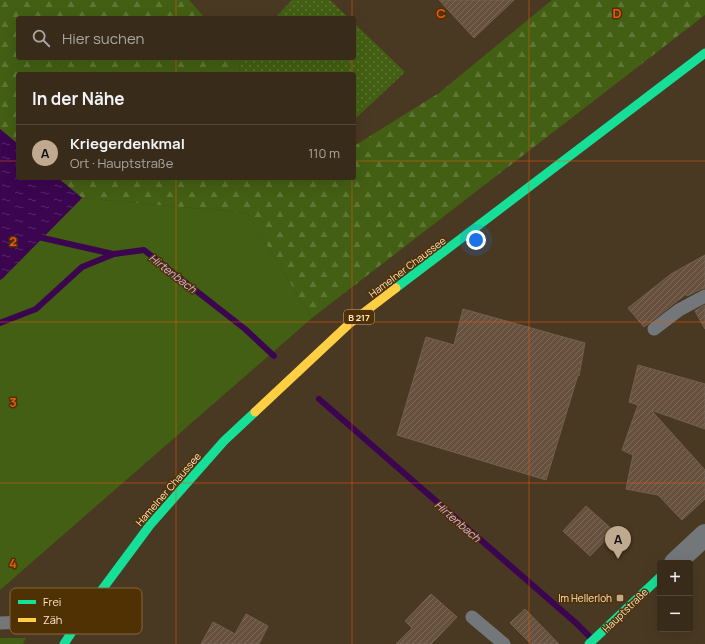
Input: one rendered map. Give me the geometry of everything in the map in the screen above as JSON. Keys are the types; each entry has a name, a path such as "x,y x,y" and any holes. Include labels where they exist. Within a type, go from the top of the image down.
{"main road":[{"name":"Hamelner Chaussee","path":"103,588 150,525 224,441 349,324 705,53"},
{"name":"Hauptstraße","path":"589,644 657,579"}],"street":[{"path":"677,560 705,535"}],"lane":[{"path":"654,329 679,310 705,296"},
{"path":"472,617 504,644"},
{"path":"0,623 10,623"}],"green space":[{"path":"0,0 189,0 203,16 16,16 16,60 239,60 240,72 16,72 16,142 0,129"},
{"path":"292,0 330,0 347,16 277,16"},
{"path":"552,0 705,0 705,15 312,318 247,213 82,198 60,180 356,180 356,145 439,93"},
{"path":"356,25 405,72 356,118 356,72 240,72 239,60 356,60"},
{"path":"82,198 247,213 312,318 0,590 0,280"},
{"path":"0,638 26,638 23,644 0,644"}],"water":[{"path":"0,129 16,142 16,180 60,180 82,198 0,280"}],"building":[{"path":"439,0 514,0 474,38"},
{"path":"705,255 705,288 687,296 686,294 644,327 628,308 671,274"},
{"path":"705,305 705,329 695,311"},
{"path":"463,309 585,343 579,376 578,375 546,480 397,435 426,337 454,345"},
{"path":"638,365 705,384 705,429 651,410 705,470 705,499 682,520 658,495 626,489 633,455 622,450 638,405 629,402"},
{"path":"586,506 614,531 590,556 563,531"},
{"path":"431,594 457,617 431,644 396,644 412,628 405,621"},
{"path":"525,609 559,644 531,644 510,623"},
{"path":"246,614 268,626 259,644 201,644 213,622 235,634"}],"waterway":[{"path":"34,236 113,254"},
{"name":"Hirtenbach","path":"0,323 36,309 82,267 114,254 144,250 245,329 274,356"},
{"name":"Hirtenbach","path":"319,399 576,623 591,638"}],"traffic: fast":[{"path":"396,288 705,53"},
{"path":"103,588 150,525 224,441 255,412"},
{"path":"589,644 657,580"},
{"path":"64,644 71,634"}],"traffic: slow":[{"path":"255,412 349,324 396,288"}],"place":[{"name":"Kriegerdenkmal","path":"618,559"},
{"name":"Im Hellerloh","path":"620,598"}]}
